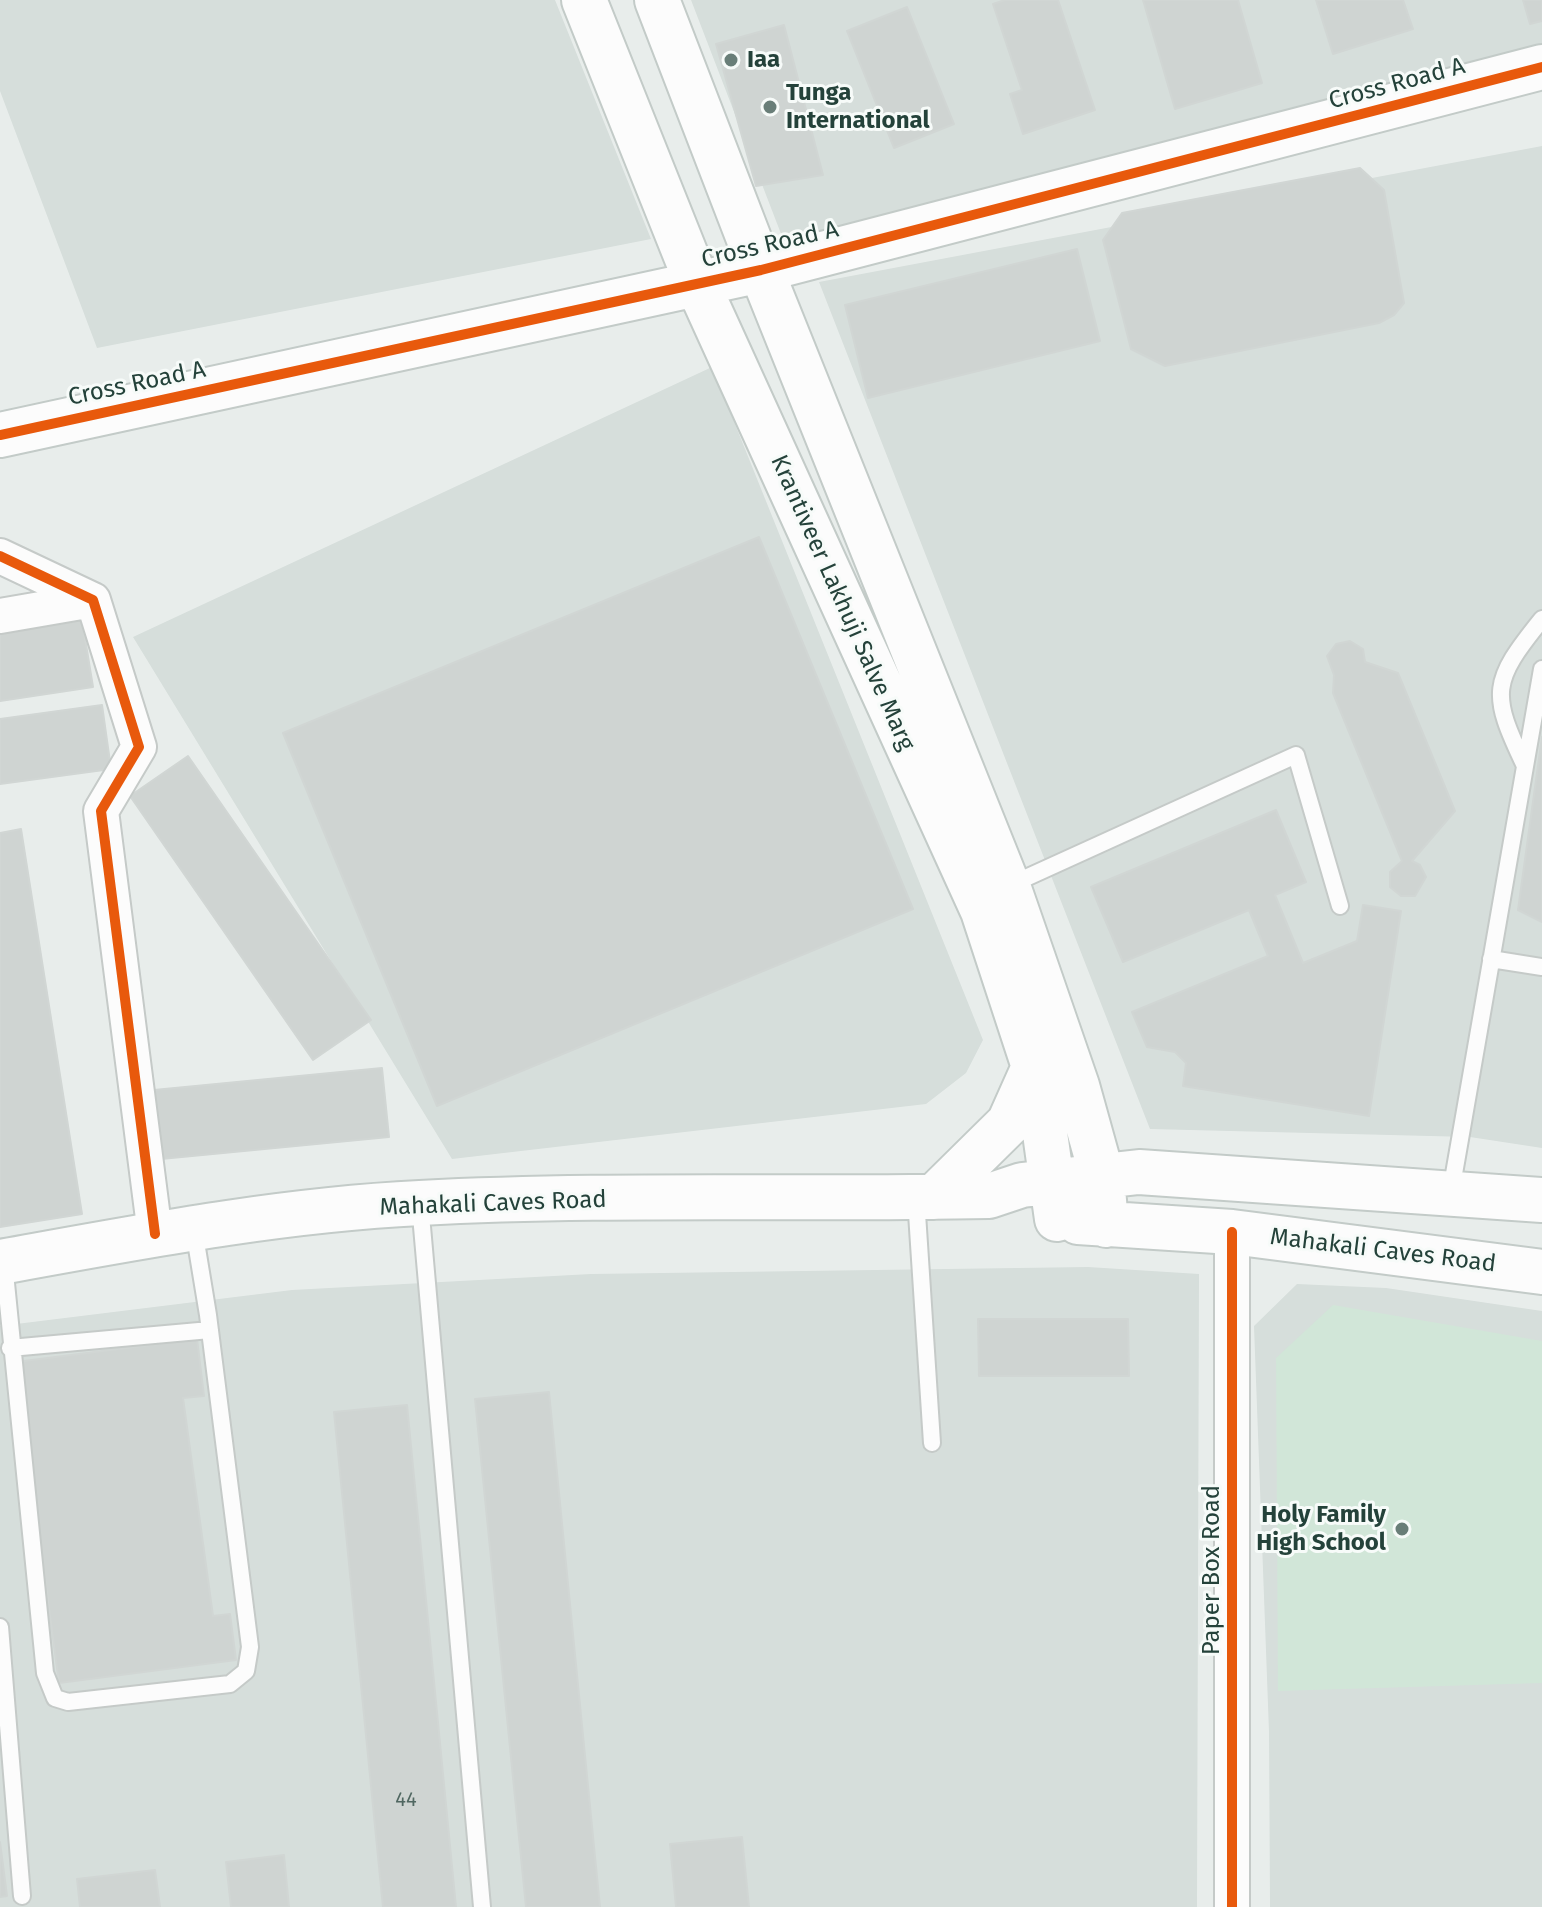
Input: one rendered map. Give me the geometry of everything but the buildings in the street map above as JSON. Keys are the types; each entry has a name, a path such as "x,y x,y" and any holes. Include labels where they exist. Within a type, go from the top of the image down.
{"main road":[{"name":"Krantiveer Lakhuji Salve Marg","path":"584,0 697,283 983,911 1034,1067 1055,1200"},
{"name":"Krantiveer Lakhuji Salve Marg","path":"657,0 761,270 1008,886 1077,1086 1102,1176 1106,1225"},
{"name":"Cross Road A","path":"0,435 761,270 1542,67"},
{"path":"925,1197 1009,1123 1034,1067"},
{"name":"Mahakali Caves Road","path":"1055,1200 1102,1176 1139,1172 1542,1200"},
{"name":"Mahakali Caves Road","path":"2,1262 174,1231 420,1203 989,1196 1022,1185 1106,1225 1232,1232 1542,1272"}],"street":[{"path":"0,556 93,600 139,747 101,811 174,1231"},
{"path":"0,616 93,600"},
{"name":"Paper Box Road","path":"1232,1232 1232,1907"}],"lane":[{"path":"1525,766 1502,719 1499,701 1501,681 1512,656 1542,619"},
{"path":"1451,1193 1542,669"},
{"path":"1008,886 1296,755 1340,906"},
{"path":"1491,959 1542,967"},
{"path":"925,1197 932,1443"},
{"path":"420,1203 482,1907"},
{"path":"2,1262 45,1673 55,1698 68,1702 230,1684 246,1671 250,1647 210,1330 174,1231"},
{"path":"10,1348 210,1330"},
{"path":"0,1627 22,1896"}],"shaded area":[{"path":"0,0 555,0 651,239 97,348 0,91"},
{"path":"691,0 1542,0 1542,71 783,239"},
{"path":"1542,146 1542,1148 1470,1137 1150,1129 819,282"},
{"path":"712,367 983,1040 966,1073 926,1104 452,1159 133,637"},
{"path":"1088,1267 1199,1274 1197,1907 0,1907 0,1326 292,1290 591,1274"},
{"name":"Holy Family High School","path":"1297,1284 1386,1288 1542,1311 1542,1907 1270,1907 1269,1732 1254,1326"}],"green space":[{"path":"1333,1305 1542,1341 1542,1683 1278,1691 1276,1358"}],"cycle path":[{"path":"0,435 761,270 1542,67"},
{"path":"0,556 93,600 139,747 101,811 155,1234"},
{"path":"1232,1232 1232,1907"}],"place":[{"name":"Iaa","path":"731,60"},
{"name":"Tunga International","path":"770,107"},
{"name":"Holy Family High School","path":"1402,1529"}]}
